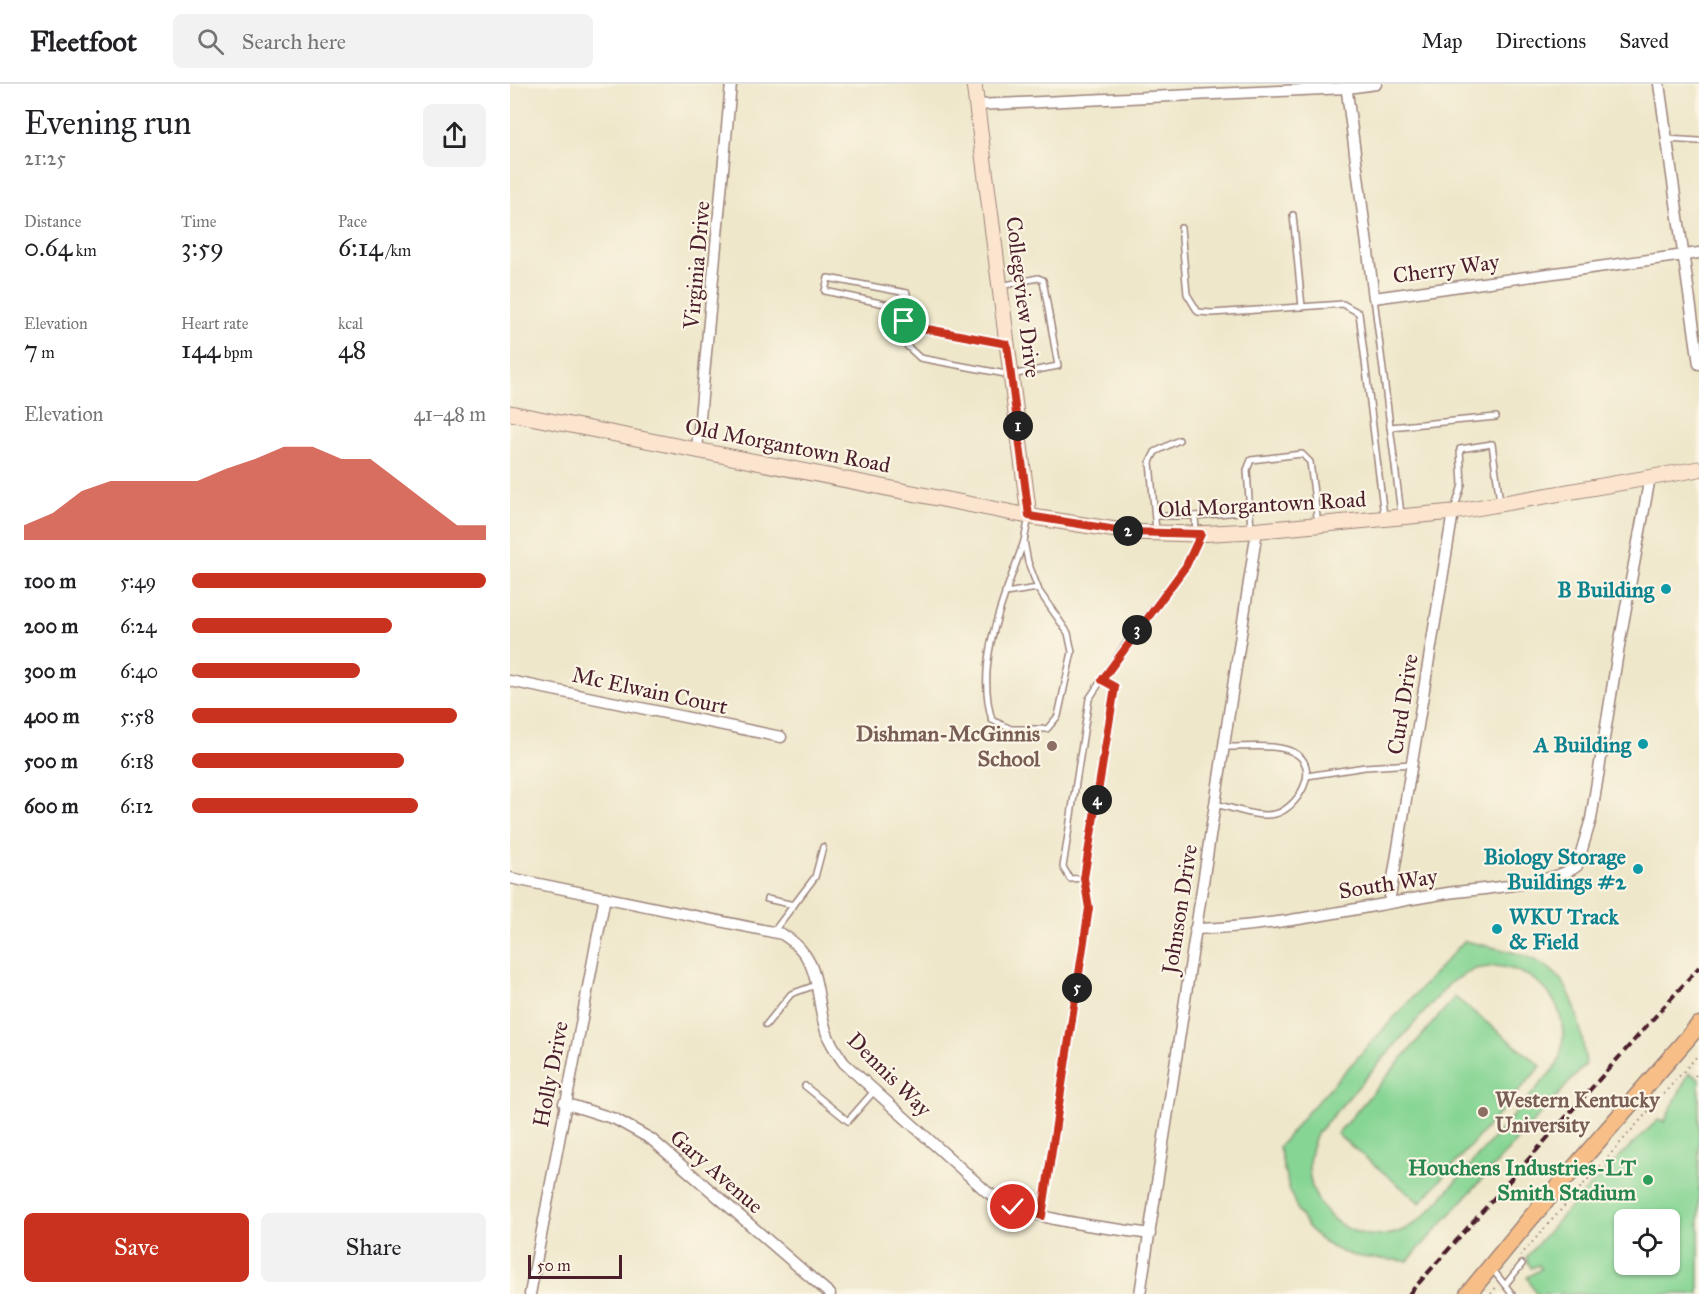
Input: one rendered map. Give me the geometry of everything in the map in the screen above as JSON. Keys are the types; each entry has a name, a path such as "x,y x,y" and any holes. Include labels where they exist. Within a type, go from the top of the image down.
{"main road":[{"path":"1468,1294 1699,1025"}],"street":[{"name":"Virginia Drive","path":"697,450 732,84"},
{"name":"Collegeview Drive","path":"974,84 1029,516"},
{"path":"976,105 1376,84"},
{"path":"1659,84 1682,256 1699,358"},
{"name":"Cherry Way","path":"1346,86 1374,298 1699,253"},
{"name":"Old Morgantown Road","path":"510,413 1029,516 1096,528 1156,533 1198,534 1254,531 1453,512 1699,469"},
{"name":"South Way","path":"1195,929 1389,903 1540,879 1571,871 1581,860 1598,784 1620,640 1650,477"},
{"name":"Curd Drive","path":"1389,903 1453,512"},
{"name":"Johnson Drive","path":"1140,1294 1224,747 1254,531"},
{"name":"Mc Elwain Court","path":"510,681 781,737"},
{"name":"Dennis Way","path":"510,878 774,931 794,941 811,963 823,1022 831,1044 844,1063 987,1191 1013,1207 1042,1216 1149,1234"},
{"name":"Holly Drive","path":"530,1294 564,1103 605,897"},
{"name":"Gary Avenue","path":"564,1103 615,1119 651,1139 830,1294"}],"lane":[{"path":"1666,139 1699,141"},
{"path":"1293,215 1302,307"},
{"path":"1181,228 1187,294 1198,312 1343,304 1353,308 1359,314 1384,520"},
{"path":"903,308 825,291 828,278 907,293 903,308 906,325 1007,344"},
{"path":"910,326 907,346 920,358 1011,375 1054,368 1058,362 1043,280 1038,278 1000,286"},
{"path":"1374,298 1401,518"},
{"path":"1390,427 1496,417"},
{"path":"1156,533 1150,462 1155,452 1179,440"},
{"path":"1453,512 1462,485 1460,449 1492,444 1500,504"},
{"path":"1254,531 1247,470 1251,460 1302,454 1310,462 1318,526"},
{"path":"1155,516 1195,516 1250,511"},
{"path":"1024,541 1028,562 1038,588 1068,633 1072,652 1058,716 1047,729 1011,729 992,720 987,703 990,645 1005,593 1024,541 1029,516"},
{"path":"1084,878 1070,879 1063,867 1089,699 1125,645 1186,566 1198,534 1195,516"},
{"path":"1005,593 1038,588"},
{"path":"1042,1216 1089,908 1084,878 1115,687 1102,680"},
{"path":"1215,804 1264,815 1276,814 1295,800 1304,788 1307,776 1304,763 1298,755 1287,750 1224,747"},
{"path":"1307,776 1412,764"},
{"path":"774,931 815,877 823,847"},
{"path":"767,899 794,904"},
{"path":"766,1025 791,994 817,984"},
{"path":"805,1086 848,1120 874,1090"},
{"path":"1503,1283 1520,1262"},
{"path":"1490,1267 1512,1294"}],"path":[{"path":"1520,1262 1699,1054"},
{"path":"1695,1076 1699,1069"},
{"path":"1491,1294 1503,1283"}],"green space":[{"path":"1464,941 1520,955 1540,963 1555,973 1566,987 1575,1007 1586,1064 1408,1261 1348,1254 1331,1247 1307,1225 1292,1196 1279,1147 1306,1114","holes":["1495,966 1529,977 1553,999 1563,1030 1562,1047 1557,1065 1437,1203 1414,1224 1394,1233 1370,1235 1359,1233 1338,1222 1321,1205 1312,1187 1309,1160 1318,1132 1451,982 1475,969"]},
{"path":"1455,997 1541,1066 1420,1203 1337,1134"},
{"name":"Houchens Industries-LT Smith Stadium","path":"1689,1073 1699,1078 1699,1294 1536,1294 1527,1277 1541,1269 1539,1265 1531,1268 1526,1258 1573,1204 1658,1120 1664,1122"}],"railway":[{"path":"1409,1294 1699,967"}],"place":[{"name":"B Building","path":"1666,589"},
{"name":"A Building","path":"1643,744"},
{"name":"Dishman-McGinnis School","path":"1052,746"},
{"name":"Biology Storage Buildings #2","path":"1638,869"},
{"name":"WKU Track & Field","path":"1497,929"},
{"name":"Western Kentucky University","path":"1483,1112"},
{"name":"Houchens Industries-LT Smith Stadium","path":"1648,1180"}],"route":[{"path":"904,321 906,325 1007,344 1029,516 1129,532 1201,534 1186,566 1125,645 1102,680 1115,687 1084,878 1089,908 1042,1216 1013,1207"}]}
